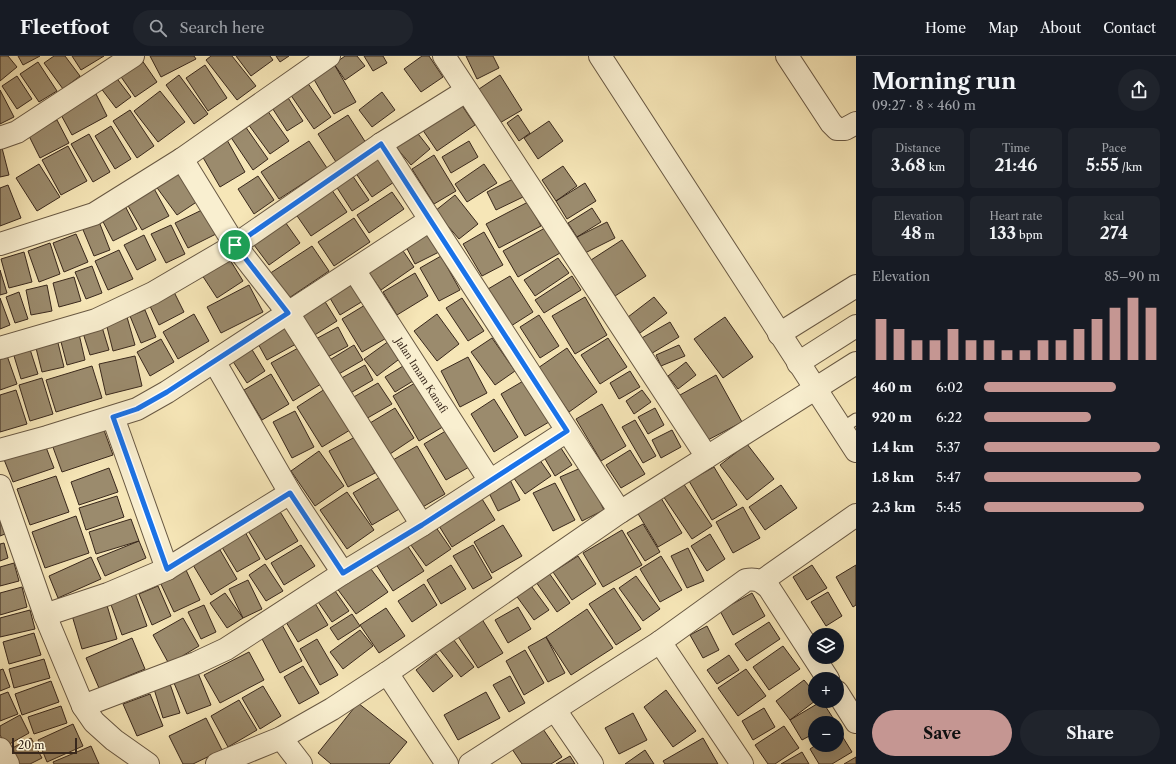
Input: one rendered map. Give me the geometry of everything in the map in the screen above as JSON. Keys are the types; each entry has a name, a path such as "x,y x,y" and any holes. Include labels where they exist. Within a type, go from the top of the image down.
{"street":[{"path":"0,138 16,132 133,56"},
{"path":"0,244 94,214 182,159 329,56"},
{"path":"444,56 707,457"},
{"path":"600,56 815,389 849,424 856,451"},
{"path":"787,56 831,123 847,126"},
{"path":"0,348 96,320 153,293 235,245 381,144 466,90"},
{"path":"381,144 620,512"},
{"path":"182,159 235,245 288,313 422,525"},
{"path":"0,450 137,409 167,392 430,220"},
{"name":"Jalan Imam Kanafi","path":"354,270 490,481"},
{"path":"779,334 856,286"},
{"path":"798,362 856,326"},
{"path":"214,361 290,493 343,573"},
{"path":"217,764 281,738 332,709 387,674 620,512 856,363"},
{"path":"113,417 167,569"},
{"path":"83,706 196,663 226,649 567,431"},
{"path":"0,486 45,615 83,706 94,722 114,740 148,764"},
{"path":"45,615 108,594 167,569 290,493"},
{"path":"762,581 856,515"},
{"path":"470,764 660,642 746,580 755,579 762,581 769,588 824,672"},
{"path":"660,642 742,764"},
{"path":"387,674 447,764"},
{"path":"844,703 856,722"},
{"path":"555,710 592,764"},
{"path":"281,738 301,764"},
{"path":"0,749 8,764"}],"building":[{"path":"0,56 8,56 17,67 0,81"},
{"path":"18,56 40,56 23,65"},
{"path":"54,56 65,56 80,76 63,89 44,63"},
{"path":"72,56 104,56 81,70"},
{"path":"139,56 157,82 135,97 117,71"},
{"path":"150,56 194,56 196,59 161,77"},
{"path":"211,56 232,56 256,86 237,100 206,60"},
{"path":"236,56 270,56 273,60 251,76"},
{"path":"276,56 289,56 280,62"},
{"path":"345,56 357,56 365,66 345,80 334,64"},
{"path":"364,56 383,56 387,63 373,71"},
{"path":"422,56 429,56 443,77 421,92 404,69"},
{"path":"466,56 493,56 499,68 477,79"},
{"path":"38,62 57,91 39,102 20,74"},
{"path":"334,64 356,102 334,114 312,76"},
{"path":"205,65 227,98 208,111 186,78"},
{"path":"179,75 208,114 194,124 166,85"},
{"path":"500,75 522,110 498,124 476,91"},
{"path":"17,76 32,99 17,109 2,86"},
{"path":"115,76 131,97 116,108 100,87"},
{"path":"307,82 331,117 314,129 290,94"},
{"path":"0,90 14,117 0,124"},
{"path":"160,91 185,122 158,142 134,111"},
{"path":"382,92 395,110 372,127 359,110"},
{"path":"285,93 303,121 287,131 269,103"},
{"path":"96,94 107,116 72,135 60,113"},
{"path":"459,101 475,125 437,151 420,126"},
{"path":"130,110 154,146 137,158 113,121"},
{"path":"267,110 289,141 270,154 248,124"},
{"path":"348,115 366,143 336,162 318,134"},
{"path":"518,115 530,133 519,141 507,123"},
{"path":"57,120 69,143 40,158 28,134"},
{"path":"549,121 563,141 538,159 524,138"},
{"path":"111,126 131,159 115,169 95,136"},
{"path":"245,126 268,159 253,170 230,136"},
{"path":"415,130 430,149 411,165 395,146"},
{"path":"89,134 110,172 93,182 71,144"},
{"path":"227,140 245,172 220,187 201,154"},
{"path":"309,141 327,168 279,199 261,172"},
{"path":"469,141 478,157 451,173 442,157"},
{"path":"68,146 87,181 61,195 42,160"},
{"path":"2,148 9,175 0,177 0,149"},
{"path":"375,154 394,182 372,197 353,169"},
{"path":"434,155 456,191 434,204 412,169"},
{"path":"39,164 60,197 37,211 16,178"},
{"path":"484,164 497,183 467,202 455,184"},
{"path":"563,166 577,186 556,201 542,180"},
{"path":"180,168 201,199 177,215 155,185"},
{"path":"350,172 369,200 352,211 334,183"},
{"path":"258,176 274,200 254,214 238,189"},
{"path":"513,179 523,197 496,210 487,192"},
{"path":"151,183 169,216 142,230 123,197"},
{"path":"585,183 596,201 567,219 556,201"},
{"path":"8,185 21,218 0,226 0,188"},
{"path":"329,186 347,212 311,236 293,210"},
{"path":"392,192 404,209 369,233 357,215"},
{"path":"455,195 478,224 459,239 435,211"},
{"path":"123,202 137,229 113,241 99,214"},
{"path":"528,202 541,226 499,248 486,224"},
{"path":"592,208 601,222 577,237 568,223"},
{"path":"204,209 216,234 188,248 175,223"},
{"path":"354,218 370,242 334,266 318,242"},
{"path":"98,219 110,250 94,256 81,225"},
{"path":"283,219 300,243 269,265 251,241"},
{"path":"607,222 615,238 585,253 577,237"},
{"path":"171,225 185,254 166,263 151,234"},
{"path":"427,226 441,251 415,264 402,239"},
{"path":"545,228 560,253 518,277 503,251"},
{"path":"484,232 503,265 482,276 463,244"},
{"path":"76,234 88,262 64,272 53,243"},
{"path":"144,235 156,260 137,270 124,245"},
{"path":"622,240 646,276 615,296 591,260"},
{"path":"50,243 60,274 39,282 28,251"},
{"path":"399,245 414,267 381,290 365,267"},
{"path":"312,246 329,271 286,300 269,274"},
{"path":"119,250 133,279 108,290 95,261"},
{"path":"24,252 32,282 9,288 1,259"},
{"path":"227,255 243,281 217,298 200,272"},
{"path":"441,256 460,290 439,301 420,268"},
{"path":"558,258 569,273 535,296 524,280"},
{"path":"92,266 102,293 86,299 75,272"},
{"path":"0,270 7,293 0,295"},
{"path":"415,273 428,296 397,315 383,292"},
{"path":"354,276 368,298 340,315 327,293"},
{"path":"510,276 533,312 511,326 488,289"},
{"path":"572,276 581,290 544,313 535,300"},
{"path":"74,277 81,301 59,307 53,283"},
{"path":"47,285 52,311 31,315 26,290"},
{"path":"249,285 263,312 221,333 207,307"},
{"path":"173,290 184,312 159,325 148,302"},
{"path":"19,292 28,319 15,323 6,297"},
{"path":"585,297 607,335 575,354 552,316"},
{"path":"654,297 667,313 640,333 628,317"},
{"path":"0,298 10,325 0,329"},
{"path":"462,298 484,331 468,341 446,308"},
{"path":"324,300 337,321 313,336 300,315"},
{"path":"370,302 390,336 362,352 342,319"},
{"path":"145,310 156,337 141,343 130,316"},
{"path":"194,314 209,341 178,359 163,332"},
{"path":"437,314 459,344 437,361 414,331"},
{"path":"539,315 559,346 540,358 520,327"},
{"path":"127,317 135,345 113,351 106,323"},
{"path":"725,317 753,357 723,378 694,339"},
{"path":"670,322 679,337 649,355 640,339"},
{"path":"285,324 296,344 267,360 256,340"},
{"path":"102,327 109,350 90,355 83,333"},
{"path":"338,327 348,346 324,359 314,340"},
{"path":"79,334 85,360 67,365 60,338"},
{"path":"492,338 515,371 495,385 471,352"},
{"path":"608,338 627,367 600,384 581,355"},
{"path":"57,339 64,367 42,372 35,344"},
{"path":"161,339 174,362 150,376 137,352"},
{"path":"27,340 38,374 21,379 11,346"},
{"path":"389,341 402,357 377,376 364,359"},
{"path":"354,345 363,360 337,375 328,361"},
{"path":"679,345 685,356 661,366 656,355"},
{"path":"300,347 321,384 293,401 271,363"},
{"path":"251,348 265,371 247,383 232,360"},
{"path":"567,348 597,392 569,412 538,368"},
{"path":"5,350 17,384 0,390 0,352"},
{"path":"135,356 142,386 106,395 99,364"},
{"path":"468,357 487,393 460,407 441,371"},
{"path":"686,362 696,375 678,389 668,376"},
{"path":"408,363 418,378 395,392 385,377"},
{"path":"365,365 373,380 347,395 338,380"},
{"path":"92,366 102,398 56,412 46,380"},
{"path":"630,371 640,387 619,399 610,383"},
{"path":"271,374 289,404 262,420 244,390"},
{"path":"716,375 742,422 706,441 680,395"},
{"path":"42,378 53,414 30,421 19,385"},
{"path":"420,380 446,425 419,441 393,396"},
{"path":"525,380 549,422 525,436 501,394"},
{"path":"378,383 392,404 364,420 352,398"},
{"path":"325,389 350,430 322,447 297,407"},
{"path":"16,390 27,424 0,432 0,395"},
{"path":"642,390 651,402 634,414 626,401"},
{"path":"494,399 518,437 494,452 471,414"},
{"path":"602,404 626,446 601,461 576,419"},
{"path":"395,408 414,438 390,454 370,423"},
{"path":"655,408 664,425 648,434 638,417"},
{"path":"295,411 314,447 292,458 273,422"},
{"path":"635,420 656,456 643,463 622,427"},
{"path":"101,422 113,455 62,472 50,439"},
{"path":"449,429 471,466 446,480 424,444"},
{"path":"672,430 681,447 661,458 652,440"},
{"path":"355,437 375,473 348,487 329,451"},
{"path":"44,442 54,468 13,482 3,457"},
{"path":"557,442 572,465 555,476 541,452"},
{"path":"747,444 774,479 747,500 720,465"},
{"path":"417,446 445,494 421,508 393,460"},
{"path":"630,450 645,474 621,488 606,465"},
{"path":"319,451 344,486 315,506 291,471"},
{"path":"537,456 551,476 525,494 511,474"},
{"path":"583,467 604,510 582,521 560,477"},
{"path":"714,467 737,505 712,520 689,481"},
{"path":"109,468 118,492 79,505 71,482"},
{"path":"507,474 520,500 498,511 485,485"},
{"path":"56,476 69,512 30,525 17,489"},
{"path":"382,476 401,508 372,525 353,493"},
{"path":"555,483 575,520 553,531 533,493"},
{"path":"683,483 712,526 692,539 663,496"},
{"path":"781,485 797,508 765,530 749,507"},
{"path":"347,492 374,530 347,549 320,510"},
{"path":"479,494 495,520 452,547 436,521"},
{"path":"117,496 124,517 86,530 79,508"},
{"path":"661,498 682,533 658,547 637,512"},
{"path":"743,507 760,538 733,553 716,522"},
{"path":"279,510 298,541 266,560 247,529"},
{"path":"76,516 89,553 45,568 32,532"},
{"path":"131,519 139,541 96,554 89,532"},
{"path":"0,520 5,534 0,536"},
{"path":"433,523 451,549 426,566 408,541"},
{"path":"643,524 660,552 645,561 627,533"},
{"path":"503,525 522,556 492,573 474,542"},
{"path":"244,530 260,559 237,572 220,544"},
{"path":"622,530 642,565 603,587 583,553"},
{"path":"710,534 725,559 707,571 691,546"},
{"path":"139,541 146,558 105,576 97,558"},
{"path":"405,542 424,571 393,591 374,561"},
{"path":"4,543 8,558 0,561 0,544"},
{"path":"301,545 315,566 284,585 271,563"},
{"path":"473,545 492,578 473,589 453,556"},
{"path":"688,548 704,581 687,588 671,556"},
{"path":"220,550 237,579 211,595 193,565"},
{"path":"578,556 596,584 572,600 553,572"},
{"path":"661,556 682,590 660,602 640,569"},
{"path":"91,557 101,579 58,598 49,576"},
{"path":"14,563 19,581 0,586 0,567"},
{"path":"265,564 283,591 266,601 249,575"},
{"path":"368,565 388,592 356,614 336,587"},
{"path":"451,565 466,589 441,604 427,580"},
{"path":"812,565 827,588 807,600 793,577"},
{"path":"856,565 856,605 853,607 836,577"},
{"path":"186,570 200,600 174,612 160,582"},
{"path":"549,573 570,603 557,612 536,582"},
{"path":"636,576 660,609 643,621 619,588"},
{"path":"248,580 262,609 243,618 229,589"},
{"path":"529,583 549,610 534,620 515,594"},
{"path":"424,584 437,605 412,622 398,601"},
{"path":"158,586 171,616 152,625 139,594"},
{"path":"22,587 27,607 0,615 0,593"},
{"path":"333,588 349,611 332,622 316,599"},
{"path":"614,588 641,629 616,645 589,604"},
{"path":"828,592 842,616 826,626 811,602"},
{"path":"135,593 147,626 122,635 110,602"},
{"path":"225,593 243,618 227,628 210,603"},
{"path":"752,593 765,616 733,635 720,611"},
{"path":"313,600 328,625 298,642 283,617"},
{"path":"106,602 117,639 82,649 71,612"},
{"path":"204,605 216,632 201,639 188,612"},
{"path":"518,607 531,629 508,643 495,620"},
{"path":"386,608 405,636 379,653 360,625"},
{"path":"587,609 613,648 571,675 546,637"},
{"path":"30,610 35,629 0,637 0,618"},
{"path":"352,614 360,626 338,640 330,628"},
{"path":"480,616 503,653 478,668 455,632"},
{"path":"183,618 199,646 169,664 153,635"},
{"path":"769,622 780,639 747,661 735,644"},
{"path":"281,623 302,661 280,673 260,635"},
{"path":"707,626 719,650 703,658 690,635"},
{"path":"360,630 373,646 343,669 330,652"},
{"path":"34,633 41,655 9,664 3,642"},
{"path":"546,637 565,673 548,682 528,647"},
{"path":"132,638 145,669 99,688 86,658"},
{"path":"317,639 338,675 320,685 300,649"},
{"path":"453,639 474,667 461,677 439,649"},
{"path":"783,646 800,669 769,690 753,667"},
{"path":"525,650 544,683 524,695 506,661"},
{"path":"249,652 264,680 220,703 204,675"},
{"path":"436,654 453,676 433,692 416,670"},
{"path":"729,655 739,670 717,684 707,670"},
{"path":"44,659 50,678 14,688 9,669"},
{"path":"303,666 319,693 299,704 284,677"},
{"path":"3,669 10,687 0,691 0,670"},
{"path":"746,669 766,696 738,716 718,688"},
{"path":"198,673 211,705 187,714 174,683"},
{"path":"510,676 525,703 509,712 493,685"},
{"path":"804,680 808,685 808,706 790,720 776,701"},
{"path":"51,681 59,702 22,715 15,694"},
{"path":"170,684 180,713 163,718 154,689"},
{"path":"263,686 281,716 260,729 242,698"},
{"path":"666,690 696,731 673,747 644,707"},
{"path":"8,692 18,714 0,721 0,695"},
{"path":"486,692 500,718 458,740 444,715"},
{"path":"150,694 163,726 137,736 123,704"},
{"path":"239,700 257,730 228,747 211,716"},
{"path":"358,703 407,742 389,764 331,764 318,753"},
{"path":"61,706 67,723 34,734 28,717"},
{"path":"764,708 775,727 753,740 742,721"},
{"path":"810,708 827,708 832,716 808,716 808,737 802,740 790,720"},
{"path":"633,713 647,740 619,754 605,728"},
{"path":"20,715 29,733 6,746 0,735 0,726"},
{"path":"206,718 222,750 193,764 183,764 169,736"},
{"path":"73,724 83,746 47,762 38,740"},
{"path":"784,726 799,748 775,764 768,764 755,745"},
{"path":"543,729 562,757 551,764 522,764 512,749"},
{"path":"31,738 42,758 30,764 11,764 5,752"},
{"path":"703,738 718,764 665,764 663,761"},
{"path":"844,739 852,752 832,764 819,764 812,752 844,752"},
{"path":"91,746 99,764 54,764 53,762"},
{"path":"645,750 654,764 625,764"},
{"path":"802,752 809,764 781,764"},
{"path":"570,756 575,764 556,764"},
{"path":"856,757 856,764 844,764"}],"route":[{"path":"381,144 567,431 422,525 343,573 290,493 167,569 113,417 137,409 167,392 288,313 235,245 381,144"}]}
